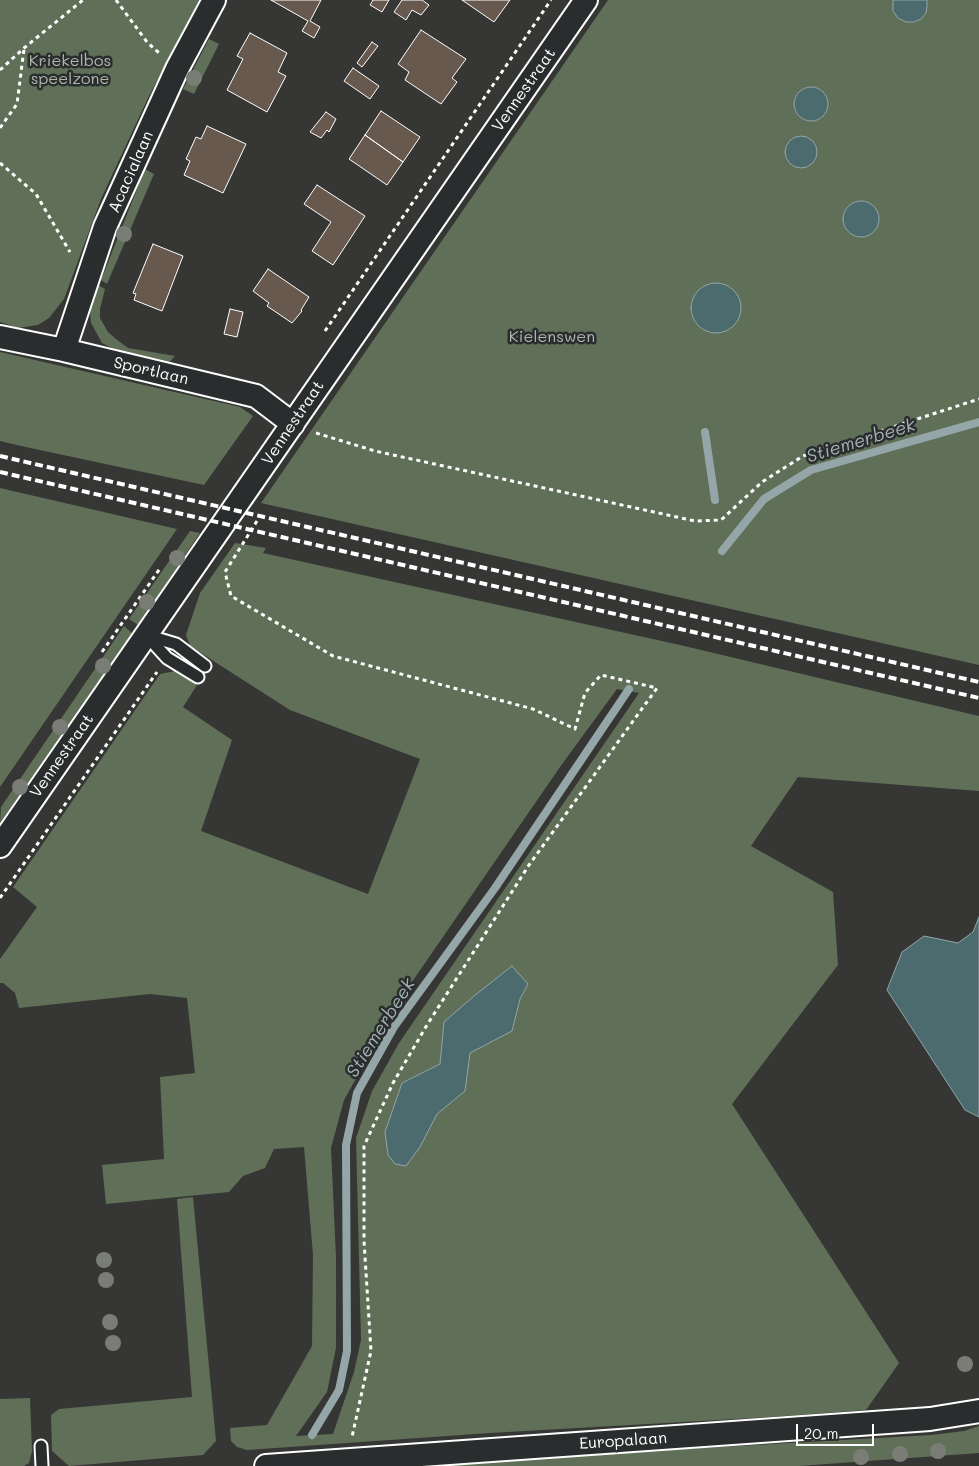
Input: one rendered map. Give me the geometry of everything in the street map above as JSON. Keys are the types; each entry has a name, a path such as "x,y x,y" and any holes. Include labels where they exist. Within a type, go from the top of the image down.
{"street":[{"name":"Acacialaan","path":"64,350 105,228 177,69 214,0"},
{"name":"Vennestraat","path":"0,846 586,0"},
{"name":"Sportlaan","path":"0,337 64,350 256,396 293,424"},
{"name":"Europalaan","path":"266,1466 891,1422 979,1411"}],"lane":[{"path":"146,635 176,644 205,666"},
{"path":"146,635 167,658 198,677"},
{"path":"41,1446 42,1466"}],"path":[{"path":"0,70 83,0"},
{"path":"116,0 147,42 160,54"},
{"path":"0,128 17,104 24,48"},
{"path":"0,163 36,194 72,256"},
{"path":"314,432 375,451 695,521 721,520 762,482 803,456 979,399"},
{"path":"262,514 225,572 231,596 333,656 533,709 575,730 585,693 601,675 657,688 513,890 393,1083 364,1146 364,1241 371,1351 350,1444"}],"green space":[{"name":"Kriekelbos speelzone","path":"0,0 199,0 148,98 101,199 64,299 49,318 38,325 18,328 0,322"},
{"name":"Kielenswen","path":"608,0 979,0 979,665 261,503"},
{"path":"209,39 219,44 194,94 183,89"},
{"path":"145,169 154,174 107,284 101,280"},
{"path":"98,285 105,289 100,309 100,318 108,332 128,348 175,356 167,365 120,352 102,343 91,323 90,311"},
{"path":"0,352 240,407 253,416 204,485 0,441"},
{"path":"0,488 177,529 0,787"},
{"path":"190,531 200,533 138,625 129,619"},
{"path":"235,543 266,548 263,553 680,645 979,716 979,791 798,777 751,846 833,892 838,965 732,1104 899,1363 866,1410 247,1450 237,1447 231,1441 230,1428 267,1425 312,1346 313,1255 304,1147 274,1149 265,1168 243,1176 229,1192 106,1204 102,1165 164,1159 160,1077 195,1073 187,998 150,994 19,1008 15,993 3,983 0,983 0,959 37,907 13,887 160,674 175,671 197,685 183,707 232,740 201,831 368,894 420,759 290,710 190,646 186,635 200,593","holes":["617,689 639,693 399,1043 372,1091 356,1138 361,1340 354,1372 333,1434 296,1436 327,1392 336,1348 336,1258 331,1148 344,1100 403,995 560,767","528,984 520,999 512,1031 469,1053 465,1091 437,1114 385,1132 402,1083 440,1064 444,1022"]},
{"path":"124,626 132,633 0,823 1,807"},
{"path":"193,1197 216,1441 203,1455 69,1466 52,1451 51,1415 59,1409 192,1397 177,1199"},
{"path":"30,1398 32,1451 29,1463 24,1466 0,1466 0,1399"},
{"path":"979,1426 979,1453 799,1466 386,1466 931,1435 964,1431"}],"water":[{"path":"893,0 927,0 926,13 921,19 914,22 906,22 898,18 893,11"},
{"path":"811,87 823,92 828,104 823,116 811,121 799,116 794,104 799,92"},
{"path":"801,136 807,137 812,141 816,146 816,158 812,163 807,167 801,168 795,167 790,163 786,158 785,152 786,146 790,141 795,137"},
{"path":"861,201 868,202 874,206 878,212 878,226 874,232 868,236 861,237 854,236 848,232 844,226 843,219 844,212 848,206 854,202"},
{"path":"711,283 721,283 734,290 741,303 741,313 734,326 721,333 711,333 702,329 695,322 691,313 691,303 695,294 702,287"},
{"path":"979,917 979,1117 965,1110 887,990 902,952 924,936 958,943 973,932"},
{"path":"512,966 528,984 520,999 512,1031 470,1053 465,1091 437,1114 420,1147 406,1166 395,1164 388,1155 385,1132 402,1083 440,1064 444,1022"}],"building":[{"path":"271,0 321,0 310,21 320,27 314,38 302,31 308,21"},
{"path":"373,0 389,0 382,12 370,5"},
{"path":"402,0 422,0 429,5 421,15 412,10 406,20 394,12"},
{"path":"462,0 510,0 494,22"},
{"path":"421,30 466,59 452,78 457,82 441,104 405,80 409,72 398,64"},
{"path":"250,33 287,53 278,72 286,76 267,112 227,90 243,59 237,56"},
{"path":"372,42 378,46 362,67 357,63"},
{"path":"353,68 379,86 370,99 344,81"},
{"path":"381,111 420,137 403,162 365,135"},
{"path":"326,112 336,119 329,132 327,130 321,138 310,132"},
{"path":"207,126 246,144 223,193 184,175 190,161 186,159 196,137 201,139"},
{"path":"365,135 403,162 387,185 349,159"},
{"path":"317,185 365,216 333,265 312,251 331,222 304,204"},
{"path":"153,244 183,256 162,311 134,300 136,294 133,293"},
{"path":"268,269 309,297 302,311 292,323 267,306 269,303 253,291"},
{"path":"230,309 243,312 237,337 224,334"}],"waterway":[{"name":"Stiemerbeek","path":"722,551 764,499 811,470 979,422"},
{"path":"705,432 715,500"},
{"name":"Stiemerbeek","path":"312,1435 339,1390 347,1351 346,1145 357,1093 394,1027 495,888 629,689"}],"railway":[{"path":"0,456 979,682"},
{"path":"0,472 979,698"}]}
